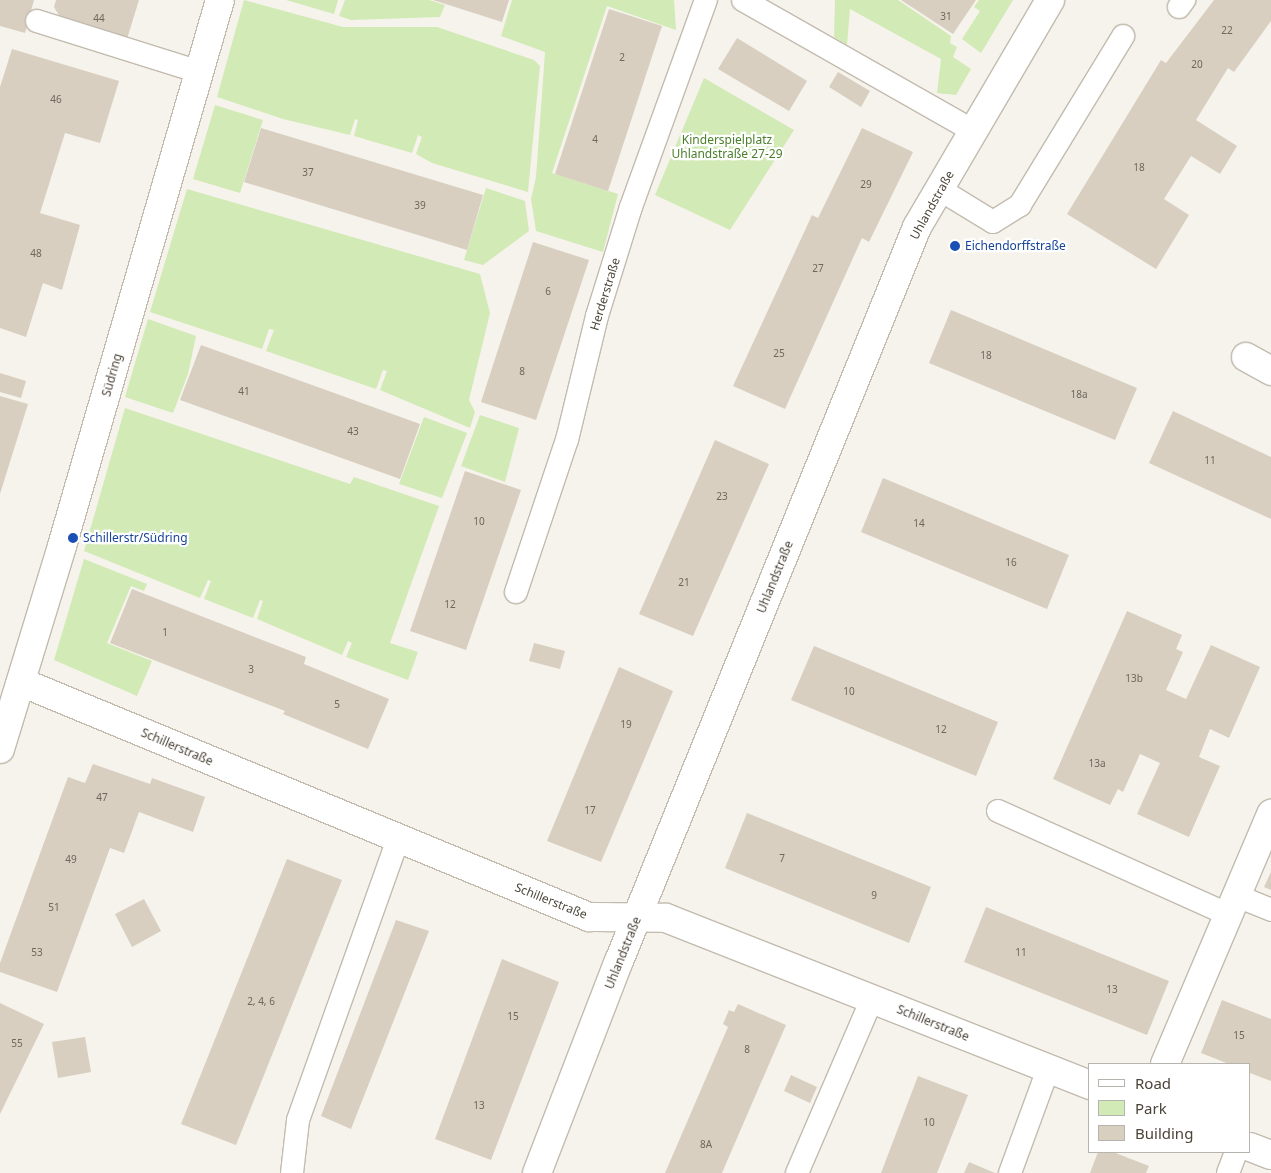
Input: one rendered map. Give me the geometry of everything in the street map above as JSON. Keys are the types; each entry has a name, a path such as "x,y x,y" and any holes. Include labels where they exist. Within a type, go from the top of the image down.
{"street":[{"name":"Südring","path":"0,749 220,0"},
{"name":"Uhlandstraße","path":"537,1173 636,918 913,236 1050,0"},
{"path":"1246,357 1271,371"},
{"name":"Schillerstraße","path":"21,682 589,918 666,918 1088,1084"},
{"path":"1165,1063 1271,814"},
{"path":"1251,1147 1271,1155"}],"lane":[{"name":"Herderstraße","path":"516,592 567,440 597,316 631,207 706,0"},
{"path":"743,0 974,130"},
{"path":"37,21 148,50 200,72"},
{"path":"939,189 993,222 1020,205 1123,36"},
{"path":"998,811 1233,905 1271,910"},
{"path":"292,1173 298,1120 398,838"},
{"path":"797,1173 872,999"},
{"path":"1010,1173 1048,1069"},
{"path":"1228,1173 1236,1153"}],"green space":[{"path":"244,0 343,27 437,27 534,60 540,66 528,192 432,163 416,154 422,137 418,135 412,153 354,136 358,120 355,119 350,135 283,119 217,97"},
{"path":"286,0 338,0 334,14"},
{"path":"345,0 429,0 445,5 440,17 351,20 339,16"},
{"path":"512,0 674,0 676,30 607,6 552,173 618,194 603,252 536,231 531,199 536,177 545,52 501,36"},
{"path":"835,0 898,0 951,36 950,43 957,47 953,57 971,69 956,95 937,93 941,59 850,9 847,45 834,37"},
{"path":"979,0 1013,0 981,53 962,39 980,11 974,7"},
{"name":"Kinderspielplatz Uhlandstraße 27-29","path":"704,78 794,130 730,230 655,195"},
{"path":"215,105 263,120 240,193 193,179"},
{"path":"486,188 525,201 529,231 483,265 464,260"},
{"path":"187,189 480,274 490,313 469,400 475,412 470,428 380,390 387,371 383,370 376,389 266,351 274,330 269,329 262,349 150,312"},
{"path":"148,319 196,336 188,374 173,413 125,397"},
{"path":"125,408 350,484 354,477 439,506 390,643 418,652 408,680 346,657 352,643 348,641 342,655 257,619 263,601 260,600 253,618 204,599 211,581 208,580 200,598 84,551"},
{"path":"480,415 519,428 505,482 461,466"},
{"path":"424,417 467,433 442,498 399,484"},
{"path":"84,559 147,584 144,591 131,586 107,643 152,661 137,696 54,660"}],"building":[{"path":"0,0 34,0 25,33 0,26"},
{"path":"56,0 139,0 127,39 60,17 54,7"},
{"path":"433,0 509,0 502,22"},
{"path":"901,0 976,0 953,34"},
{"path":"1214,0 1271,0 1271,21 1234,72 1228,68 1196,120 1237,146 1220,174 1191,156 1164,199 1189,215 1156,269 1067,214 1161,60 1166,63"},
{"path":"609,9 662,26 608,191 555,174"},
{"path":"737,38 807,81 789,111 718,69"},
{"path":"12,49 119,81 100,143 65,133 40,213 80,225 62,290 43,283 26,337 0,328 0,87"},
{"path":"838,72 870,91 861,107 829,87"},
{"path":"261,128 483,195 467,250 244,182"},
{"path":"862,128 913,152 869,242 862,238 785,409 733,386 812,215 818,218"},
{"path":"533,242 589,260 536,420 481,402"},
{"path":"951,310 1137,388 1115,440 929,363"},
{"path":"201,345 420,424 400,479 180,400"},
{"path":"0,373 26,381 21,398 0,392"},
{"path":"0,396 28,404 0,494"},
{"path":"1173,411 1271,457 1271,519 1149,463"},
{"path":"715,440 769,464 693,636 639,614"},
{"path":"465,471 521,490 466,650 410,631"},
{"path":"883,478 1069,555 1047,609 861,532"},
{"path":"132,589 306,657 304,664 389,699 368,749 283,714 285,711 110,643"},
{"path":"1127,611 1182,635 1176,649 1183,652 1166,690 1186,699 1211,645 1260,667 1229,738 1210,729 1199,757 1220,766 1189,837 1137,814 1160,763 1140,754 1123,792 1118,789 1110,805 1053,779"},
{"path":"534,643 565,651 560,669 529,661"},
{"path":"814,646 998,722 976,776 791,700"},
{"path":"619,667 673,691 601,862 547,841"},
{"path":"93,764 150,784 152,778 205,797 193,832 139,812 124,853 110,848 57,992 0,972 0,963 68,777 85,783"},
{"path":"747,813 931,887 909,943 725,868"},
{"path":"287,859 342,880 236,1145 181,1124"},
{"path":"1271,872 1271,890 1264,887"},
{"path":"144,899 161,931 132,947 115,914"},
{"path":"986,907 1169,981 1147,1035 964,962"},
{"path":"396,920 429,931 351,1129 321,1116"},
{"path":"502,959 559,982 491,1160 435,1139"},
{"path":"1222,1000 1271,1019 1271,1081 1251,1073 1251,1063 1226,1063 1201,1053"},
{"path":"0,1003 44,1024 0,1114"},
{"path":"738,1004 786,1025 722,1173 665,1173 728,1027 723,1024 729,1010 734,1012"},
{"path":"85,1037 91,1072 58,1078 52,1042"},
{"path":"791,1075 817,1087 810,1103 784,1091"},
{"path":"918,1076 968,1095 937,1173 881,1173"},
{"path":"1098,1153 1116,1153 1149,1166 1146,1173 1090,1173"},
{"path":"969,1162 995,1173 964,1173"}],"place":[{"name":"Eichendorffstraße","path":"955,246"},
{"name":"Schillerstr/Südring","path":"73,538"}]}
